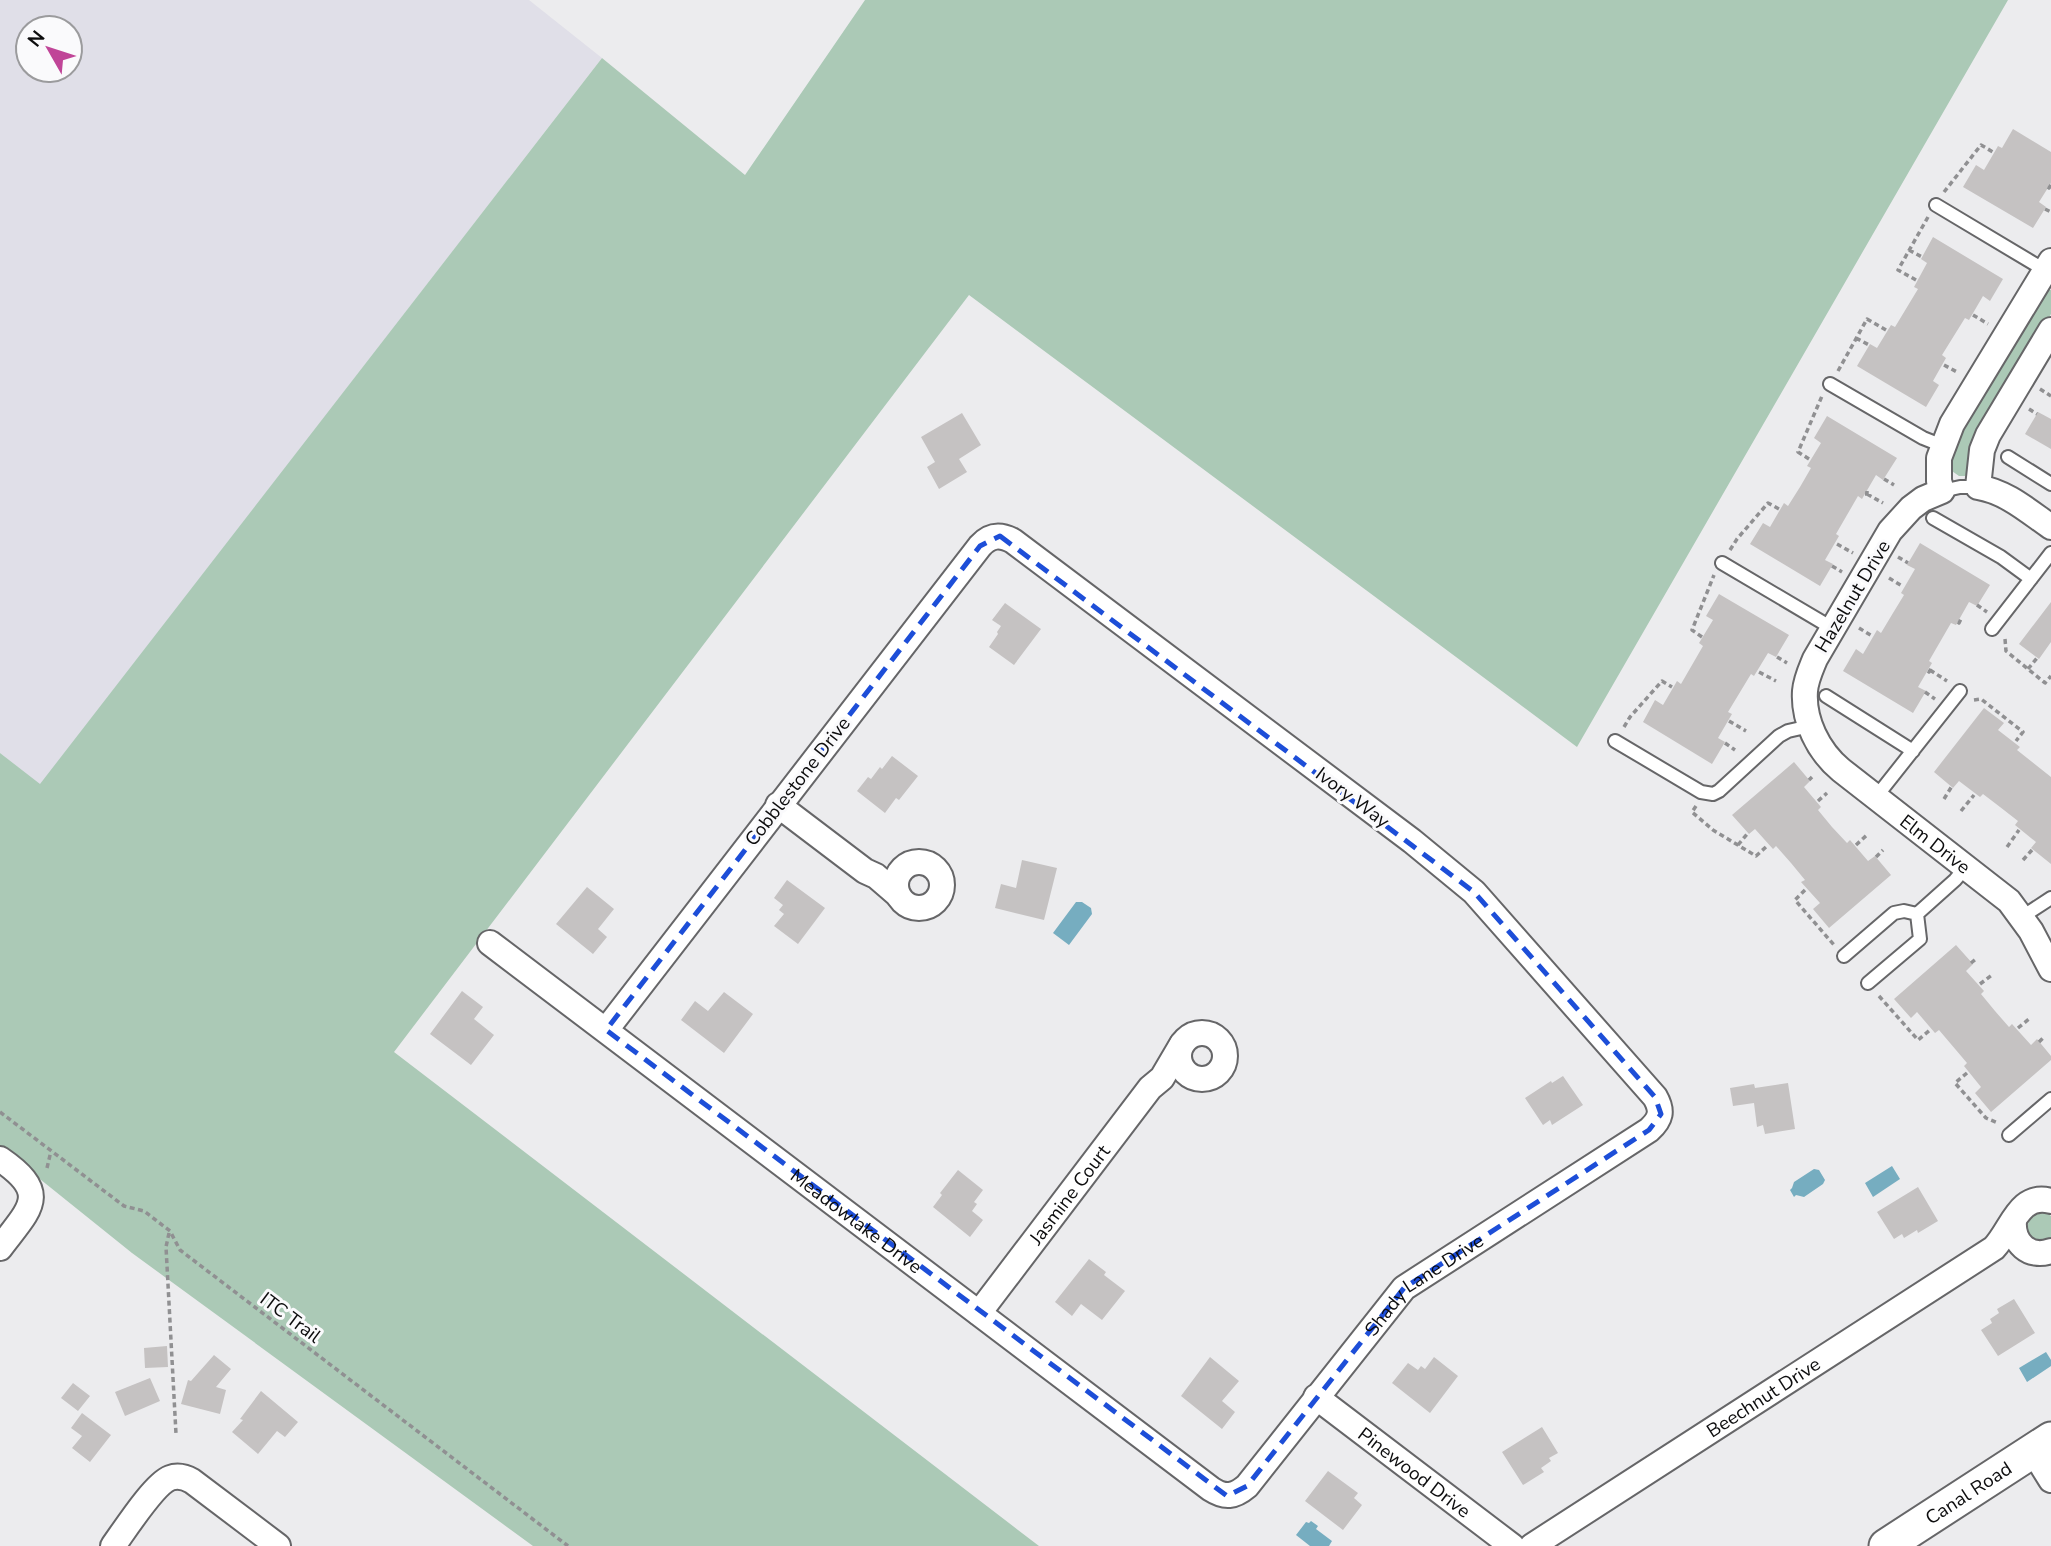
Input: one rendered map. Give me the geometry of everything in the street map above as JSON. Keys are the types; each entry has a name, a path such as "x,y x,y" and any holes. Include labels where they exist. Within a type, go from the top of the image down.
{"street":[{"path":"1942,491 1938,470 1942,446 1952,424 2049,268"},
{"path":"2050,525 2002,494 1978,486 1982,450 1988,435 2051,330"},
{"name":"Hazelnut Drive","path":"1811,726 1805,704 1808,675 1832,628 1901,517 1923,499 1942,491"},
{"name":"Cobblestone Drive","path":"606,1030 980,546 993,536"},
{"name":"Ivory Way","path":"993,536 1013,541 1454,874 1474,892 1655,1097 1661,1114"},
{"name":"Elm Drive","path":"1811,726 1815,737 1834,764 1998,892 2022,917 2039,943 2051,969"},
{"path":"778,805 865,871 876,876 909,906 924,907 936,900 942,886 938,872 926,863 918,862 876,876"},
{"path":"898,895 896,880 904,867"},
{"name":"Meadowlake Drive","path":"490,943 1211,1489 1227,1496"},
{"path":"1162,1079 1206,1079 1219,1072 1225,1058 1216,1039 1202,1033 1187,1038 1182,1044 1179,1059 1181,1066 1191,1077"},
{"name":"Jasmine Court","path":"979,1313 1150,1088 1162,1079 1182,1044"},
{"name":"Shady Lane Drive","path":"1227,1496 1237,1494 1247,1486 1404,1288 1649,1130 1657,1123 1661,1114"},
{"path":"0,1159 25,1178 31,1190 27,1212 0,1248"},
{"name":"Beechnut Drive","path":"1532,1546 1994,1248 2001,1241 2017,1212 2031,1201 2051,1201"},
{"path":"2014,1220 2013,1230 2021,1246 2040,1251"},
{"path":"1994,1248 2015,1247 2040,1251"},
{"name":"Pinewood Drive","path":"1316,1397 1512,1546"},
{"path":"2042,1445 2051,1480"},
{"name":"Canal Road","path":"1886,1546 2042,1445"},
{"path":"113,1546 159,1485 174,1476 192,1481 278,1546"}],"lane":[{"path":"1936,205 2049,268"},
{"path":"1830,384 1923,438 1942,446"},
{"path":"2008,457 2051,484"},
{"path":"1942,491 1978,486"},
{"path":"1933,518 2001,556 2031,579"},
{"path":"1992,629 2051,552"},
{"path":"1722,563 1832,628"},
{"path":"1876,797 1960,692"},
{"path":"1826,696 1913,751"},
{"path":"1618,736 1701,792 1713,794 1779,736 1811,726"},
{"path":"1917,914 1966,867"},
{"path":"2022,917 2051,898"},
{"path":"1841,953 1894,913 1904,911 1917,914"},
{"path":"1872,987 1920,939 1917,914"},
{"path":"2007,1129 2051,1099"}],"path":[{"path":"1917,281 1898,270 1909,250 1967,161 1981,145 1993,152"},
{"path":"1967,161 1975,166"},
{"path":"2045,209 2051,212"},
{"path":"1909,250 1922,257"},
{"path":"1972,315 1988,324"},
{"path":"1810,459 1798,452 1830,384 1867,319 1887,331"},
{"path":"1856,338 1869,345"},
{"path":"1943,364 1959,374"},
{"path":"2040,389 2051,396"},
{"path":"2029,409 2037,414"},
{"path":"1807,431 1815,436"},
{"path":"1884,479 1894,485"},
{"path":"1866,493 1883,503"},
{"path":"1703,637 1692,630 1722,563 1737,539 1768,503 1780,509"},
{"path":"1754,519 1762,524"},
{"path":"1836,543 1853,553"},
{"path":"1898,557 1908,563"},
{"path":"1832,566 1842,572"},
{"path":"1887,577 1903,586"},
{"path":"1978,605 1990,614"},
{"path":"1700,610 1707,614"},
{"path":"1857,626 1873,636"},
{"path":"2005,634 2006,651 2045,683 2051,676"},
{"path":"1776,657 1787,663"},
{"path":"2028,670 2037,657"},
{"path":"1929,670 1960,692 1980,699 2023,732 2015,742"},
{"path":"1758,671 1776,681"},
{"path":"1618,736 1630,717 1662,681 1673,687"},
{"path":"1925,692 1938,701"},
{"path":"1647,698 1654,702"},
{"path":"1729,721 1746,731"},
{"path":"1725,743 1735,750"},
{"path":"1944,799 1952,786"},
{"path":"1817,801 1827,793"},
{"path":"1961,811 1975,794"},
{"path":"1699,802 1692,812 1713,830 1756,856 1768,845"},
{"path":"2007,847 2020,830"},
{"path":"1738,845 1748,833"},
{"path":"1855,845 1868,834"},
{"path":"1876,857 1883,850"},
{"path":"2023,860 2032,850"},
{"path":"1806,889 1795,900 1841,953"},
{"path":"1808,915 1814,910"},
{"path":"1971,963 1977,958"},
{"path":"1979,985 1992,975"},
{"path":"1872,987 1918,1040 1931,1029"},
{"path":"1902,1023 1909,1016"},
{"path":"2017,1029 2029,1019"},
{"path":"2039,1042 2044,1037"},
{"path":"1968,1072 1955,1083 1989,1121 2007,1129"},
{"path":"1970,1100 1976,1094"},
{"name":"ITC Trail","path":"0,1112 124,1206 144,1211 170,1231 180,1251 568,1546"},
{"path":"47,1168 51,1151"},
{"path":"170,1231 166,1247 176,1434"}],"highlighted area":[{"path":"1000,536 1474,892 1655,1097 1661,1114 1649,1130 1404,1288 1247,1486 1227,1496 606,1030 980,546"}],"shaded area":[{"path":"0,0 529,0 602,58 40,785 0,753"}],"green space":[{"path":"865,0 2008,0 1577,747 969,295 394,1052 1039,1546 533,1546 132,1253 0,1147 0,753 40,784 602,58 745,175"},
{"path":"2044,290 2051,290 2051,314 1977,439 1969,471 1965,476 1959,476 1949,469 1958,433"},
{"path":"2037,1213 2051,1216 2051,1237 2045,1241 2032,1239 2027,1231 2029,1218"}],"water":[{"path":"1076,902 1082,902 1091,908 1092,914 1069,945 1053,933"},
{"path":"1892,1166 1900,1179 1873,1197 1865,1183"},
{"path":"1814,1169 1819,1170 1825,1180 1823,1184 1804,1197 1794,1197 1790,1190 1794,1182"},
{"path":"2046,1352 2051,1366 2027,1382 2019,1368"},
{"path":"1311,1521 1318,1526 1316,1529 1332,1541 1329,1546 1310,1546 1296,1535 1306,1522"}],"building":[{"path":"2013,129 2051,152 2051,183 2039,202 2046,207 2033,228 1963,187 1976,165 1984,170 1998,146 2002,148"},
{"path":"1933,237 2003,279 1990,301 1983,296 1969,320 1965,318 1942,355 1946,358 1933,381 1939,385 1926,407 1857,366 1870,344 1877,348 1891,325 1895,327 1918,289 1914,287 1927,263 1921,259"},
{"path":"2038,412 2051,419 2051,449 2025,434"},
{"path":"962,413 981,445 959,459 967,472 939,489 927,467 935,462 921,437"},
{"path":"1827,416 1897,458 1883,480 1876,475 1862,499 1858,496 1836,534 1839,536 1825,560 1833,564 1820,586 1750,544 1763,523 1770,527 1784,503 1788,506 1800,487 1811,468 1807,466 1821,443 1814,438"},
{"path":"1920,543 1990,585 1977,606 1969,602 1956,625 1951,623 1929,661 1932,663 1918,687 1926,691 1913,713 1843,671 1856,649 1863,654 1877,630 1881,633 1904,595 1901,593 1915,569 1907,565"},
{"path":"1719,594 1789,635 1776,657 1768,653 1754,676 1751,674 1728,712 1732,714 1718,738 1725,742 1712,764 1643,722 1655,700 1663,705 1677,681 1681,684 1703,646 1699,643 1713,620 1706,616"},
{"path":"2051,602 2051,642 2039,659 2019,644"},
{"path":"1005,603 1041,629 1014,665 989,647 1001,626 992,620"},
{"path":"1984,708 2004,723 1998,730 2020,747 2017,750 2051,777 2051,864 2031,848 2036,842 2015,825 2018,821 1983,794 1980,797 1959,781 1953,788 1934,772"},
{"path":"892,756 918,776 885,813 857,791 868,777 871,779 880,767 882,769"},
{"path":"1794,762 1810,781 1804,787 1821,807 1818,810 1832,827 1847,843 1850,840 1868,861 1875,856 1891,875 1829,928 1813,909 1820,903 1801,882 1805,880 1791,863 1776,846 1773,849 1755,829 1749,834 1732,815"},
{"path":"1022,860 1057,868 1044,920 995,908 1001,884 1016,888"},
{"path":"787,880 825,908 798,944 774,926 784,914 779,910 783,905 774,898"},
{"path":"587,887 614,909 598,929 607,937 593,954 556,924"},
{"path":"1956,945 1973,964 1966,971 1984,991 1981,994 1995,1011 2009,1027 2012,1024 2031,1045 2037,1039 2051,1056 2051,1060 1991,1112 1975,1093 1981,1087 1964,1066 1967,1063 1939,1030 1935,1033 1917,1012 1911,1018 1894,999"},
{"path":"462,991 483,1007 474,1019 494,1035 471,1065 430,1034"},
{"path":"724,992 753,1014 724,1053 681,1020 695,1001 708,1011"},
{"path":"1563,1076 1583,1105 1552,1125 1550,1120 1543,1125 1525,1098"},
{"path":"1788,1083 1795,1129 1765,1134 1763,1125 1757,1127 1754,1103 1733,1106 1730,1088 1754,1084 1755,1088"},
{"path":"958,1170 983,1190 974,1202 977,1204 972,1211 983,1220 970,1237 933,1207"},
{"path":"1918,1187 1938,1221 1918,1233 1917,1230 1904,1238 1902,1234 1894,1239 1877,1212"},
{"path":"1089,1259 1125,1291 1102,1320 1081,1304 1072,1316 1055,1302"},
{"path":"2014,1299 2035,1333 1998,1356 1981,1330 1992,1323 1990,1319 1999,1313 1997,1309"},
{"path":"167,1346 168,1367 145,1368 144,1348"},
{"path":"214,1355 231,1369 216,1387 226,1390 220,1414 181,1404 188,1380 191,1381"},
{"path":"1210,1357 1239,1381 1222,1401 1235,1412 1222,1429 1181,1396"},
{"path":"1434,1357 1458,1376 1430,1413 1392,1383 1408,1363 1418,1370 1421,1366 1425,1369"},
{"path":"150,1378 160,1401 125,1416 115,1392"},
{"path":"73,1383 90,1396 78,1411 61,1398"},
{"path":"261,1391 298,1422 285,1437 277,1431 258,1454 232,1432"},
{"path":"82,1413 111,1435 90,1462 72,1448 82,1436 71,1428"},
{"path":"1542,1427 1558,1453 1549,1458 1551,1461 1541,1468 1544,1472 1523,1485 1502,1452"},
{"path":"1328,1471 1358,1493 1354,1498 1362,1505 1343,1530 1305,1501"}]}
